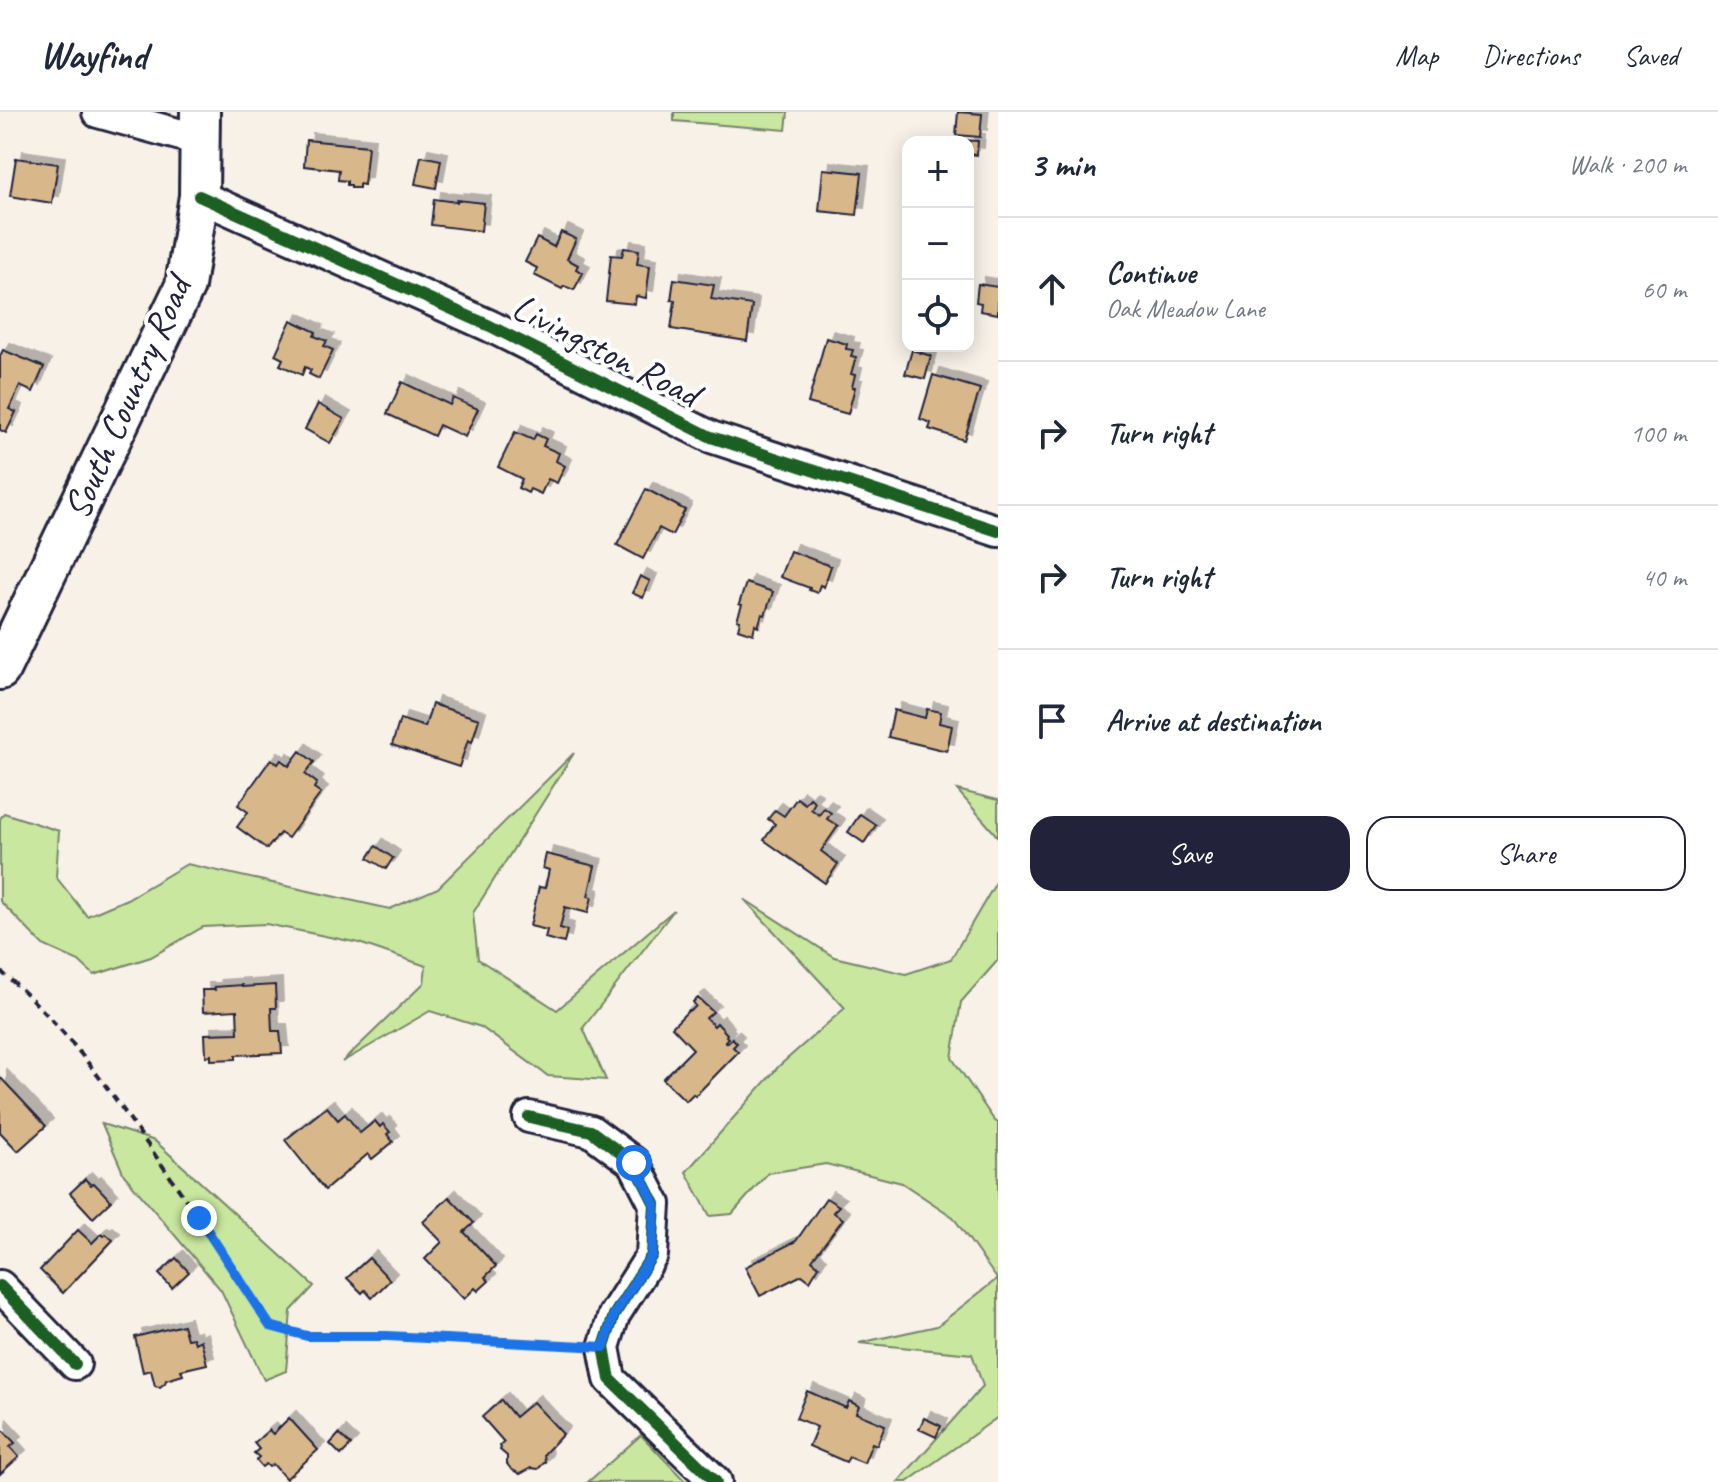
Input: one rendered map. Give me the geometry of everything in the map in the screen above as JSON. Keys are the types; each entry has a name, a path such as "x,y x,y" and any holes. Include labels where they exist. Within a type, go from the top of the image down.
{"main road":[{"name":"South Country Road","path":"0,670 185,286 199,196 200,126"}],"street":[{"path":"98,112 200,126"},
{"name":"Livingston Road","path":"199,196 490,326 711,437 998,531"},
{"path":"529,1117 591,1131 634,1163 655,1204 652,1255 614,1315 604,1347 610,1379 716,1482"},
{"path":"0,1286 75,1364"}],"path":[{"path":"0,971 64,1032 118,1102 270,1326 307,1336 387,1336 604,1347"}],"green space":[{"path":"674,112 788,112 786,130 674,121"},
{"path":"574,753 473,913 478,959 557,1010 674,910 583,1028 606,1080 548,1076 481,1027 430,1011 342,1062 424,983 426,966 359,943 266,924 203,927 151,957 94,975 79,961 43,945 0,901 0,819 4,813 59,831 56,877 87,916 127,899 187,864 390,909 438,888"},
{"path":"957,790 998,800 998,837"},
{"path":"998,879 998,960 961,1002 952,1058 998,1123 998,1417 907,1482 898,1482 983,1386 972,1354 859,1343 937,1326 997,1279 953,1217 902,1183 826,1164 768,1173 732,1214 710,1216 686,1172 779,1066 845,1008 744,899 834,957 906,974 951,959"},
{"path":"102,1124 155,1141 314,1286 291,1311 286,1371 264,1380 221,1290 124,1175"},
{"path":"641,1435 686,1482 588,1482"}],"building":[{"path":"958,112 982,114 980,137 956,135"},
{"path":"306,140 368,146 364,185 351,188 347,181 338,180 339,170 304,166"},
{"path":"974,141 978,141 977,155 974,155"},
{"path":"421,156 441,160 436,188 415,184"},
{"path":"16,158 58,164 52,203 10,196"},
{"path":"823,169 862,173 857,215 819,211"},
{"path":"434,199 484,203 481,231 431,225"},
{"path":"561,232 576,239 567,259 578,265 576,269 583,273 574,290 564,286 562,289 534,275 537,268 525,262 537,238 554,247"},
{"path":"624,248 639,250 637,264 650,266 646,298 636,296 635,304 606,301 611,255 622,256"},
{"path":"674,279 714,285 711,299 752,305 747,341 671,329"},
{"path":"978,284 998,287 998,314 980,311 981,303 976,302"},
{"path":"291,320 316,332 314,336 327,341 324,346 333,350 319,379 309,374 311,370 305,367 302,375 280,365 283,359 275,355"},
{"path":"826,338 847,344 846,349 853,350 851,356 856,357 851,374 855,375 852,387 855,387 848,414 808,403"},
{"path":"3,350 44,367 33,392 20,386 9,409 16,412 6,433 0,430 0,356"},
{"path":"911,352 931,356 925,379 905,374"},
{"path":"933,375 980,389 964,440 929,429 931,423 920,419"},
{"path":"402,382 450,405 453,398 478,409 465,437 439,425 434,436 387,414"},
{"path":"318,404 344,419 330,443 305,429"},
{"path":"515,432 533,440 536,434 546,439 543,446 559,453 556,461 565,466 557,483 548,479 541,494 518,488 522,479 498,467"},
{"path":"646,489 685,510 672,535 659,528 643,559 617,545"},
{"path":"790,551 831,566 824,587 820,585 817,593 780,577"},
{"path":"640,576 650,581 643,598 632,593"},
{"path":"746,583 773,592 765,615 762,614 758,627 755,625 753,634 738,629 740,621 737,620 742,605 739,604"},
{"path":"432,704 479,719 459,767 392,745 400,719 425,727"},
{"path":"927,709 941,712 939,723 952,726 947,751 888,737 894,710 925,718"},
{"path":"300,751 314,762 305,774 317,783 314,788 321,793 288,838 280,833 267,849 237,827 248,812 238,805 271,759 278,764 281,760 289,766"},
{"path":"797,798 805,804 810,798 815,802 811,809 819,815 824,808 831,813 827,819 838,826 821,851 838,864 825,883 764,840 775,824 768,819 775,810 784,816"},
{"path":"860,814 876,825 864,843 848,832"},
{"path":"376,846 393,858 386,869 368,858"},
{"path":"546,854 595,866 588,896 592,897 588,913 565,907 560,928 567,930 564,943 545,938 547,930 530,926 539,887 545,888 549,870 543,868"},
{"path":"275,985 276,1008 271,1008 272,1031 280,1031 282,1053 236,1055 236,1059 211,1060 211,1055 206,1056 205,1034 238,1033 237,1010 203,1012 202,990"},
{"path":"698,998 713,1012 706,1018 714,1026 717,1023 727,1034 727,1043 732,1038 737,1043 733,1047 738,1052 695,1096 693,1094 686,1101 663,1079 693,1049 672,1027 696,1006 693,1002"},
{"path":"0,1077 46,1126 18,1151 0,1132"},
{"path":"327,1107 338,1120 345,1114 360,1133 375,1121 380,1127 383,1124 393,1142 372,1159 368,1154 325,1190 285,1140"},
{"path":"85,1179 91,1185 94,1183 111,1201 93,1218 70,1193"},
{"path":"449,1197 474,1223 464,1232 496,1266 485,1277 489,1281 478,1291 475,1288 464,1299 425,1259 442,1242 423,1222"},
{"path":"826,1198 839,1206 833,1212 843,1219 812,1260 819,1266 810,1281 802,1275 760,1296 745,1267 796,1241"},
{"path":"78,1230 92,1243 101,1234 113,1240 63,1293 40,1270"},
{"path":"176,1258 189,1272 172,1288 159,1274"},
{"path":"369,1258 390,1280 372,1298 347,1278"},
{"path":"183,1325 187,1339 193,1338 195,1343 201,1340 207,1364 181,1370 183,1375 166,1380 160,1387 155,1386 151,1370 143,1372 135,1337"},
{"path":"807,1391 846,1408 849,1401 859,1406 856,1413 885,1425 877,1445 872,1443 864,1463 849,1457 846,1462 809,1446 817,1427 796,1418"},
{"path":"501,1400 515,1417 533,1402 563,1434 544,1454 545,1462 538,1469 531,1468 520,1474 507,1464 507,1456 500,1450 504,1442 482,1417"},
{"path":"289,1418 318,1450 286,1479 273,1464 262,1467 256,1460 259,1457 254,1453 259,1449 254,1443 269,1430 273,1434"},
{"path":"924,1418 941,1426 936,1437 919,1429"},
{"path":"0,1427 15,1443 10,1447 19,1457 0,1474"},
{"path":"339,1434 351,1445 341,1455 330,1444"}],"cycle path":[{"path":"199,196 490,326 711,437 998,531"},
{"path":"529,1117 591,1131 634,1163 655,1204 652,1255 614,1315 604,1347 610,1379 716,1482"},
{"path":"0,1286 75,1364"}],"route":[{"path":"199,1218 270,1326 307,1336 387,1336 604,1347 614,1315 652,1255 655,1204 634,1163"}]}
